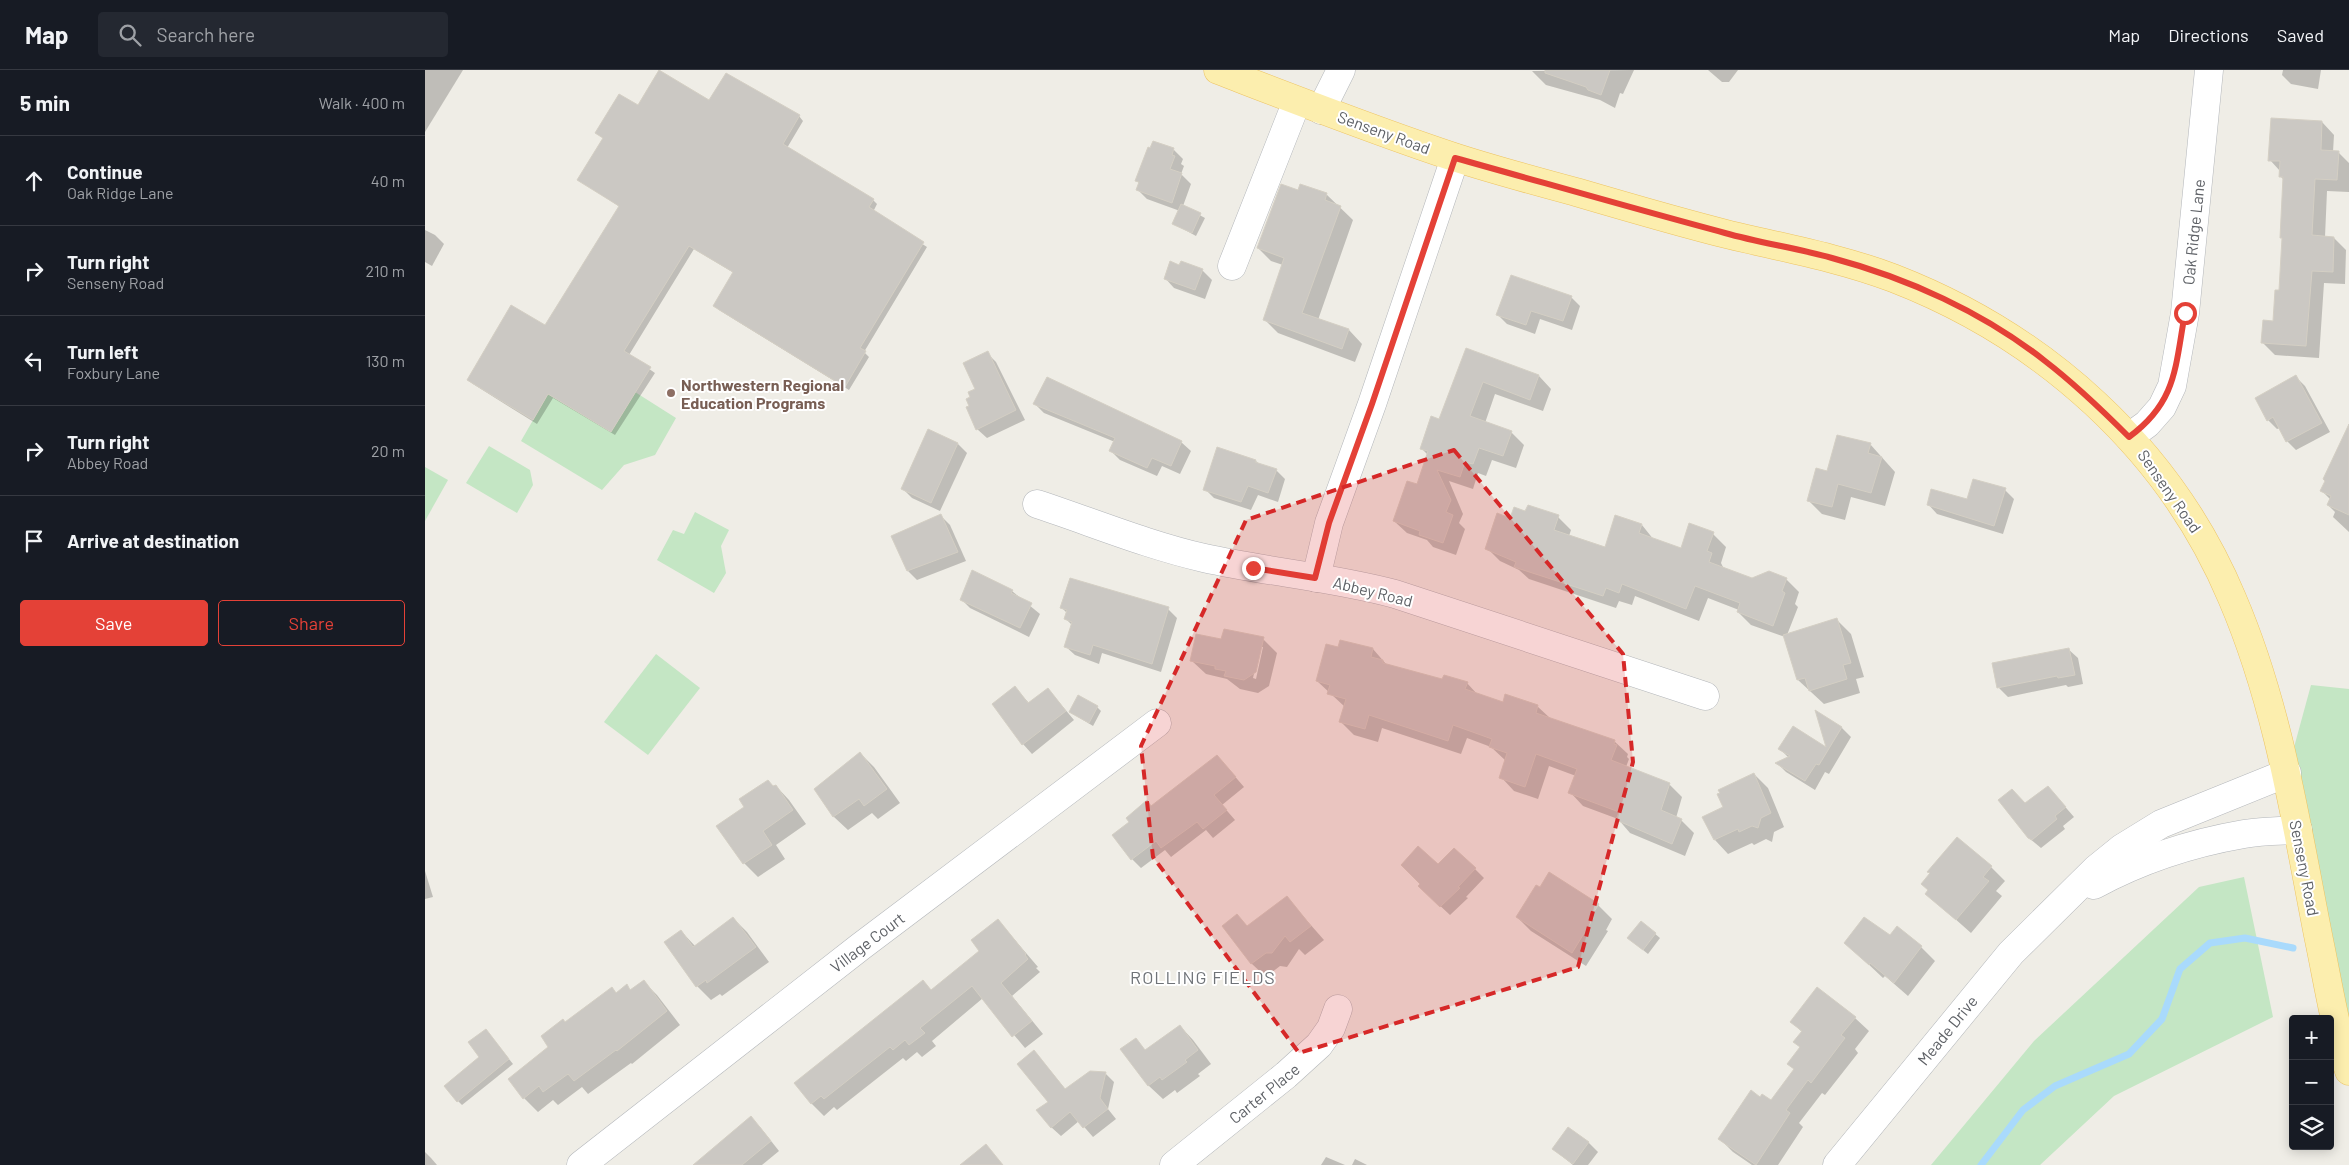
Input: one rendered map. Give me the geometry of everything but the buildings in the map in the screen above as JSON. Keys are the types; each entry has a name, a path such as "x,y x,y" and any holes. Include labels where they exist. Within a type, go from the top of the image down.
{"main road":[{"name":"Senseny Road","path":"1217,70 1455,158 1728,234 1832,258 1891,277 1947,301 2005,333 2044,360 2088,396 2129,437 2176,495 2205,542 2231,595 2255,654 2287,774 2329,991 2349,1071"}],"street":[{"path":"1232,266 1309,105 1341,70"},
{"name":"Oak Ridge Lane","path":"2129,437 2147,424 2162,406 2172,386 2185,313 2209,70"},
{"path":"1315,578 1329,523 1455,158"},
{"name":"Abbey Road","path":"1037,504 1141,539 1202,557 1364,586 1395,594 1705,696"},
{"name":"Village Court","path":"581,1165 852,953 1157,724"},
{"name":"Meade Drive","path":"1837,1165 2011,953 2096,868 2122,848 2161,824 2287,774"},
{"name":"Meade Drive","path":"2064,902 2119,872 2157,857 2245,834 2298,830"},
{"name":"Carter Place","path":"1174,1165 1287,1075 1319,1045 1331,1028 1339,1009"}],"highlighted area":[{"path":"1454,450 1623,654 1633,762 1578,967 1299,1053 1153,857 1141,746 1246,520"}],"green space":[{"path":"635,392 676,418 655,455 624,465 602,490 521,441 548,394 611,431"},
{"path":"489,446 530,470 533,485 517,513 466,483"},
{"path":"425,467 448,480 425,521"},
{"path":"695,512 729,530 721,546 726,573 714,593 657,560 673,530 684,534"},
{"path":"656,654 700,688 648,755 604,722"},
{"path":"2311,685 2349,689 2349,1064 2287,773"},
{"path":"2244,877 2273,1017 2114,1096 2040,1165 1931,1165 2034,1041 2199,887"}],"waterway":[{"path":"1981,1165 2023,1110 2055,1086 2129,1054 2162,1019 2180,969 2210,943 2245,938 2293,948"}],"place":[{"name":"Northwestern Regional Education Programs","path":"671,393"}],"district":[{"name":"ROLLING FIELDS","path":"1203,977"}],"route":[{"path":"1253,568 1315,578 1329,523 1372,404 1455,158 1728,234 1832,258 1891,277 1947,301 1997,328 2044,360 2088,396 2129,437 2147,424 2162,406 2172,386 2185,313"}]}
